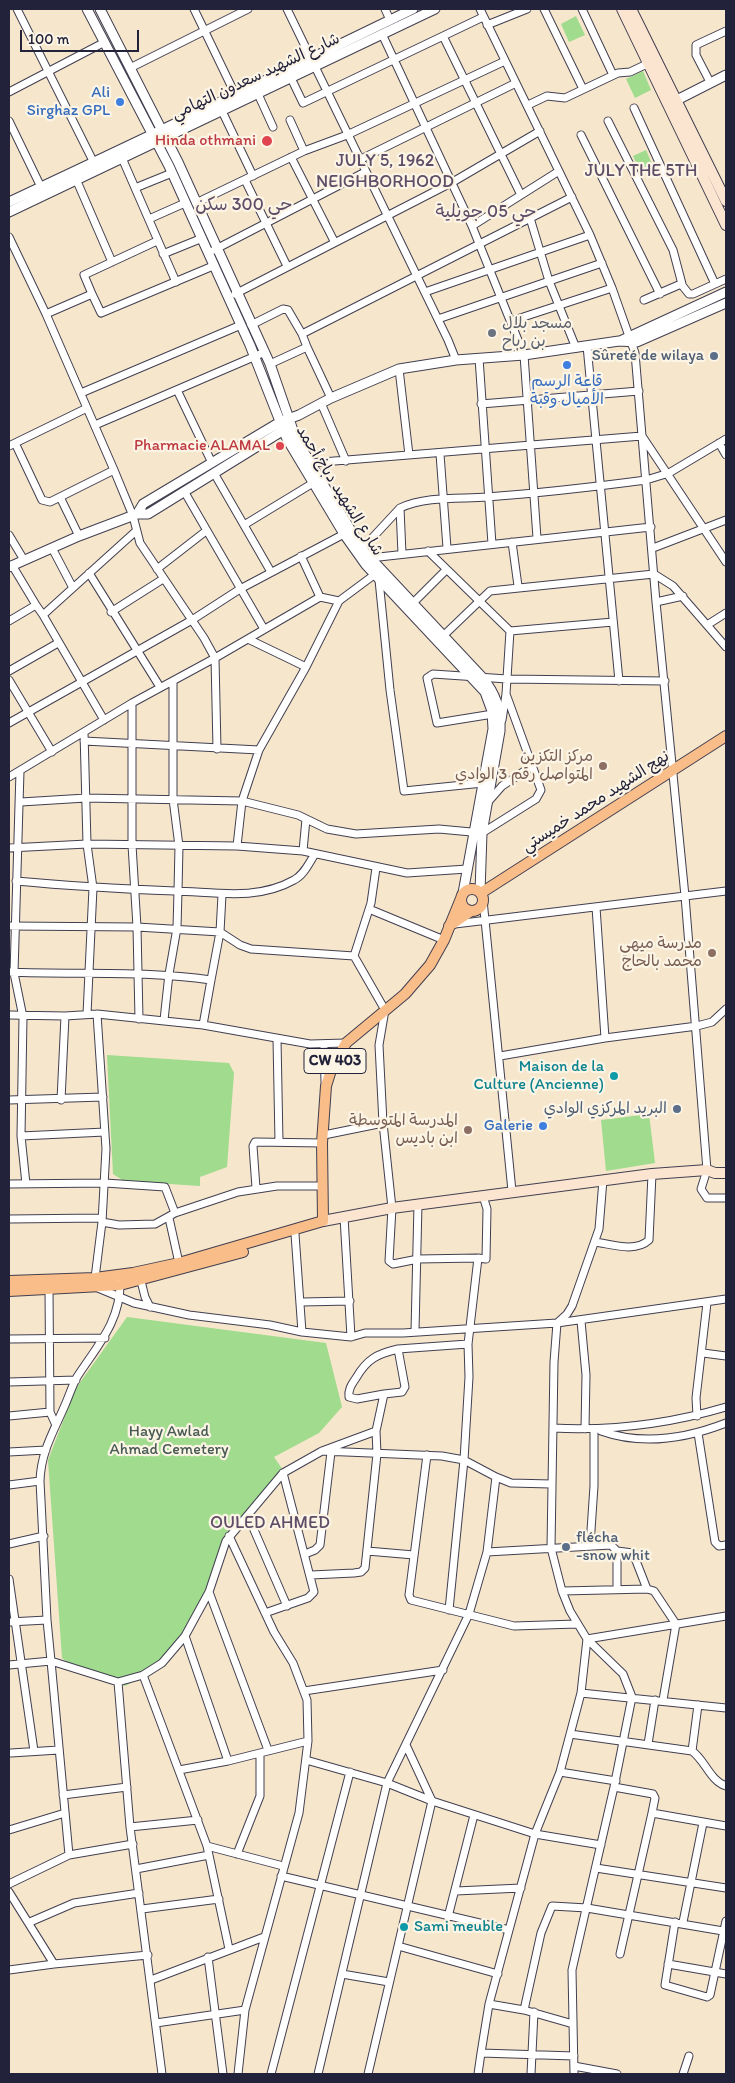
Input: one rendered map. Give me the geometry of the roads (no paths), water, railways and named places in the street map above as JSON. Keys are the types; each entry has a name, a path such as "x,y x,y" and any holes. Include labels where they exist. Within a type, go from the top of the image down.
{"main road":[{"path":"622,9 649,63 674,102 726,201"},
{"path":"631,9 674,102 726,225"},
{"name":"نهج الشهيد محمد خميستي","path":"482,895 726,736"},
{"path":"449,926 471,911 481,907 482,895 474,888 462,895 462,904 471,911"},
{"name":"CW 403","path":"323,1221 323,1139 326,1086 336,1059 346,1043 418,980 430,965 444,940 462,895"},
{"path":"9,1291 49,1290 140,1276 231,1256 295,1234 306,1227 323,1221 392,1208 652,1174 706,1170 715,1173 726,1173"},
{"path":"140,1276 297,1227 306,1227"},
{"path":"9,1282 96,1283"}],"street":[{"path":"16,9 95,166"},
{"name":"شارع الشهيد دباخ أحمد","path":"87,9 172,174 213,266 251,325 265,352 296,439 362,549 370,558 378,575 412,604 485,692 493,714 493,729 483,783 478,832 482,895"},
{"path":"194,9 236,96"},
{"path":"130,68 248,9"},
{"path":"286,9 314,63 386,216 425,292 456,360"},
{"path":"385,9 390,20"},
{"name":"شارع الشهيد سعدون التهامي","path":"9,212 76,179 95,166 153,137 222,111 291,78 390,20 413,9"},
{"name":"شارع الشهيد سعدون التهامي","path":"163,133 236,96 382,34 434,9"},
{"path":"480,9 590,235 631,339 639,391 656,602 666,681 672,770 697,1026 706,1170 701,1189 702,1194 710,1199 725,1198 726,1207"},
{"path":"487,25 527,9"},
{"path":"544,9 583,89"},
{"path":"582,9 613,75"},
{"name":"شارع الشهيد دباخ أحمد","path":"103,10 163,133 216,249 241,325 281,426 313,482 344,534 378,575 493,691 497,702 500,731 487,803 467,869 462,895"},
{"path":"291,78 303,103 483,17"},
{"path":"710,82 696,55 696,45 726,31"},
{"path":"382,34 472,226 524,355 537,538"},
{"path":"443,36 521,196"},
{"path":"9,92 104,43"},
{"path":"196,204 291,157 347,135 505,61"},
{"path":"528,105 547,96 562,98 613,75 630,72 649,63"},
{"path":"674,102 726,75"},
{"path":"359,160 516,83"},
{"path":"258,94 273,127"},
{"path":"634,108 715,284"},
{"path":"222,111 253,176"},
{"path":"290,120 304,151"},
{"path":"9,121 41,187"},
{"path":"608,121 673,250 682,284 691,294 726,279"},
{"path":"232,296 334,241 451,183 540,131"},
{"path":"581,135 660,294"},
{"name":"شارع الشهيد سعدون التهامي","path":"9,202 41,187 95,166 122,158 153,137"},
{"path":"291,157 334,241"},
{"path":"122,158 176,282"},
{"path":"472,226 559,171"},
{"path":"207,254 365,172"},
{"path":"136,188 172,174"},
{"path":"76,179 112,262"},
{"path":"245,180 287,266"},
{"path":"302,334 572,197"},
{"path":"148,219 185,203"},
{"path":"530,218 549,281 576,348"},
{"path":"425,292 590,235"},
{"path":"9,237 46,314 135,515 136,531 140,543 215,658 216,749"},
{"path":"163,254 200,239"},
{"path":"157,241 84,275 101,313 213,266"},
{"path":"438,319 602,263"},
{"path":"644,300 682,284"},
{"path":"511,321 612,288"},
{"path":"135,515 143,504 299,415 331,398 399,370 456,360 524,355 631,339 726,292"},
{"path":"46,314 92,294"},
{"path":"631,339 642,341 726,303"},
{"path":"251,325 283,309 288,310 302,334 331,398"},
{"path":"81,393 241,325"},
{"path":"587,346 620,681"},
{"path":"270,364 307,347"},
{"path":"94,425 265,352"},
{"path":"479,358 492,544"},
{"path":"399,370 409,455"},
{"path":"177,390 212,463"},
{"path":"482,404 639,391"},
{"path":"321,403 346,461"},
{"path":"87,408 12,445 42,500 50,502 114,470"},
{"path":"104,720 58,643 44,615 10,566 79,536 135,515 145,515 214,473 281,426"},
{"path":"310,463 440,454 642,436"},
{"path":"642,436 726,562"},
{"path":"362,549 400,508 443,500 602,486 646,480 668,473 726,439"},
{"path":"719,443 726,455"},
{"path":"440,454 446,548"},
{"path":"214,473 271,572"},
{"path":"244,525 313,482"},
{"path":"184,491 264,629"},
{"path":"60,497 79,536"},
{"path":"400,508 402,554"},
{"path":"653,548 726,520"},
{"path":"370,558 446,548 651,527"},
{"path":"44,615 136,531"},
{"path":"157,569 206,531"},
{"path":"9,723 192,620 240,589 344,534"},
{"path":"9,536 24,560"},
{"path":"512,542 518,586"},
{"path":"52,548 73,588"},
{"path":"428,551 478,602 510,631 613,622"},
{"path":"301,556 320,597"},
{"path":"412,604 446,570"},
{"path":"89,573 111,612 160,687"},
{"path":"441,639 490,591 518,586 654,574 673,586 683,596 726,648"},
{"path":"237,846 242,801 259,750 306,667 339,601 378,575 390,690 404,791 483,783"},
{"path":"111,612 163,579"},
{"path":"656,602 683,596"},
{"path":"9,777 132,702 215,658 320,597 339,601"},
{"path":"9,621 36,605"},
{"path":"707,625 726,613"},
{"path":"500,731 506,694 510,631"},
{"path":"248,639 306,667"},
{"path":"9,671 58,643"},
{"path":"493,714 440,723 436,722 426,682 428,676 433,674 507,679 666,681"},
{"path":"9,680 52,752"},
{"path":"164,1020 177,928 178,891 179,846 173,799 173,680"},
{"path":"21,802 86,798 242,801 275,808 327,829 356,834 439,829 478,832 540,794 540,785 506,694"},
{"path":"132,702 132,845 137,927 139,1019"},
{"path":"84,732 87,844 93,888 87,1014"},
{"path":"84,742 259,750"},
{"path":"487,803 502,786 532,766"},
{"path":"20,771 21,802 12,925 12,972 23,1017 21,1136 26,1184"},
{"path":"303,851 306,819"},
{"path":"9,848 87,844 237,846 303,851 407,874 467,869"},
{"path":"16,881 93,888 178,891 222,895 267,891 294,881 301,875 314,854"},
{"path":"376,868 369,910 354,956 385,1010 379,1046 383,1123 392,1208 389,1262 393,1264 418,1259 486,1259 487,1209 483,1196"},
{"path":"449,926 726,891"},
{"path":"203,1025 220,932 222,895"},
{"path":"482,895 487,921 512,1191"},
{"path":"596,907 605,1038"},
{"path":"369,910 444,940"},
{"path":"12,925 91,928 177,928 220,932 251,950 354,956"},
{"path":"12,972 90,975 169,974 211,980"},
{"path":"500,1056 605,1038 697,1026 712,1022 726,1009"},
{"path":"9,1016 97,1014 203,1025 324,1045 346,1043"},
{"path":"97,1014 105,1132 105,1183 96,1283 119,1298 189,1315 270,1325 302,1332 351,1337 364,1332 415,1332 581,1321 726,1299"},
{"path":"61,1100 66,1016"},
{"path":"277,1038 279,1142"},
{"path":"324,1045 326,1086"},
{"path":"9,1100 61,1100 103,1097"},
{"path":"256,1188 254,1144 323,1139 383,1123"},
{"path":"21,1136 105,1132"},
{"path":"595,1242 631,1247 640,1246 649,1240 652,1174"},
{"path":"574,2074 571,1977 615,1784 632,1697 628,1683 620,1669 587,1639 577,1624 562,1591 551,1548 554,1362 557,1323 572,1306 595,1242 600,1220 603,1180"},
{"path":"9,1184 105,1183 165,1187 175,1213"},
{"path":"9,1219 101,1220 139,1226 155,1224 175,1213 256,1188 322,1186"},
{"path":"415,1332 418,1204"},
{"path":"344,1217 351,1337"},
{"path":"169,1218 180,1263"},
{"path":"295,1234 302,1302 302,1332"},
{"path":"449,1610 464,1460 469,1377 468,1344 478,1258"},
{"path":"140,1276 145,1298 150,1307"},
{"path":"69,1855 46,1620 44,1536 40,1481 41,1464 55,1423 76,1380 105,1338 114,1319 119,1298 120,1280"},
{"path":"49,1290 50,1412 55,1423"},
{"path":"302,1302 350,1300"},
{"path":"697,1416 696,1398 707,1302"},
{"path":"581,1321 586,1375 585,1429"},
{"path":"9,1339 105,1338"},
{"path":"398,1350 405,1387 402,1392 357,1399 349,1396 348,1392 362,1368 370,1358 379,1353 398,1350 468,1344"},
{"path":"702,1353 726,1356"},
{"path":"9,1382 76,1380"},
{"path":"311,1575 361,1572 366,1564 377,1454 376,1431 384,1394"},
{"path":"596,1430 667,1422 697,1416 726,1407"},
{"path":"9,1416 50,1412"},
{"path":"553,1428 596,1430 623,1438 644,1440 698,1433 726,1423"},
{"path":"590,1545 596,1430"},
{"path":"9,1665 51,1661 118,1682 143,1675 162,1662 185,1636 209,1592 223,1548 229,1536 283,1473 322,1451 376,1431"},
{"path":"698,1433 715,1542 719,1546 726,1545"},
{"path":"9,1452 46,1450"},
{"path":"322,1451 426,1455 464,1460 496,1478 524,1485 551,1484"},
{"path":"304,1554 320,1546 331,1452"},
{"path":"426,1455 409,1597 413,1601 514,1626 577,1624"},
{"path":"265,1613 312,1596 314,1587 283,1473"},
{"path":"318,2074 387,1783 469,1614 487,1552 496,1478"},
{"path":"9,1485 40,1481"},
{"path":"248,1516 287,1606"},
{"path":"9,1544 44,1536"},
{"path":"229,1536 265,1613 293,1663 304,1691 307,1700 308,1741 301,1804 245,2010 238,2074"},
{"path":"487,1552 611,1545 617,1551 633,1553 647,1589"},
{"path":"367,1551 414,1555"},
{"path":"617,1551 617,1589"},
{"path":"9,1579 13,1622 22,1664 34,1751"},
{"path":"562,1591 647,1589 655,1592 676,1624 648,1744"},
{"path":"209,1592 268,1750"},
{"path":"587,1639 726,1616"},
{"path":"13,1622 46,1620"},
{"path":"185,1636 228,1761"},
{"path":"478,2074 489,2004 509,1930 535,1834 560,1772 581,1693 587,1639"},
{"path":"304,1691 443,1670"},
{"path":"143,1675 207,1846 229,1949"},
{"path":"118,1682 130,1827 162,2074"},
{"path":"581,1693 726,1708"},
{"path":"692,1751 698,1705"},
{"path":"570,1734 692,1751 701,1759 710,1774 726,1786"},
{"path":"179,1770 228,1761 308,1741"},
{"path":"368,2074 432,1801 406,1745"},
{"path":"11,1753 59,1750"},
{"path":"237,1854 260,1796 260,1753"},
{"path":"306,1760 387,1783 432,1801 535,1834 601,1845"},
{"path":"271,2074 350,1772"},
{"path":"560,1772 653,1794 655,1798 620,1954"},
{"path":"63,1795 127,1787"},
{"path":"9,1830 65,1813"},
{"path":"448,1917 474,1814"},
{"path":"652,1814 726,1826"},
{"path":"130,1827 198,1820"},
{"path":"683,1922 704,1823"},
{"path":"9,1884 69,1855 133,1844"},
{"path":"207,1846 283,1866"},
{"path":"136,1869 209,1855"},
{"path":"596,1868 726,1888"},
{"path":"280,1876 509,1930"},
{"path":"456,1891 521,1888"},
{"path":"9,1892 30,1922 54,1964"},
{"path":"30,1922 74,1903 139,1893"},
{"path":"142,1909 219,1899"},
{"path":"9,1905 18,1904"},
{"path":"524,2010 541,1933 552,1906 587,1908 629,1914 683,1922 723,1931"},
{"path":"675,1922 665,1985 706,1998 710,1995 726,1921"},
{"path":"151,1980 264,1936"},
{"path":"398,1946 498,1974"},
{"path":"9,1970 148,1955"},
{"path":"208,1957 222,2074"},
{"path":"668,1964 726,1974"},
{"path":"342,1974 389,1982"},
{"path":"489,2004 534,2012 573,2024"},
{"path":"156,2023 245,2010"},
{"path":"531,2074 534,2012"},
{"path":"481,2053 574,2056"},
{"path":"683,2074 689,2056"},
{"path":"574,2066 613,2074"}],"place":[{"name":"Ali Sirghaz GPL","path":"120,102"},
{"name":"Hinda othmani","path":"267,141"},
{"name":"مسجد بلال بن رباح","path":"492,333"},
{"name":"Sûreté de wilaya","path":"714,356"},
{"name":"قاعة الرسم الأميال وقبة","path":"567,365"},
{"name":"Pharmacie ALAMAL","path":"280,446"},
{"name":"مركز التكزين المتواصل رقم 3 الوادي","path":"603,766"},
{"name":"مدرسة ميهي محمد بالحاج","path":"712,953"},
{"name":"Maison de la Culture (Ancienne)","path":"614,1076"},
{"name":"البريد المركزي الوادي","path":"677,1109"},
{"name":"Galerie","path":"543,1126"},
{"name":"المدرسة المتوسطة ابن باديس","path":"468,1130"},
{"name":"flécha -snow whit","path":"566,1547"},
{"name":"Sami meuble","path":"404,1927"}],"district":[{"name":"JULY 5, 1962 NEIGHBORHOOD","path":"385,171"},
{"name":"JULY THE 5TH","path":"641,171"},
{"name":"حي 300 سكن","path":"244,205"},
{"name":"حي 05 جويلية","path":"486,212"},
{"name":"OULED AHMED","path":"270,1523"}],"park label":[{"name":"Hayy Awlad Ahmad Cemetery","path":"169,1441"}]}
